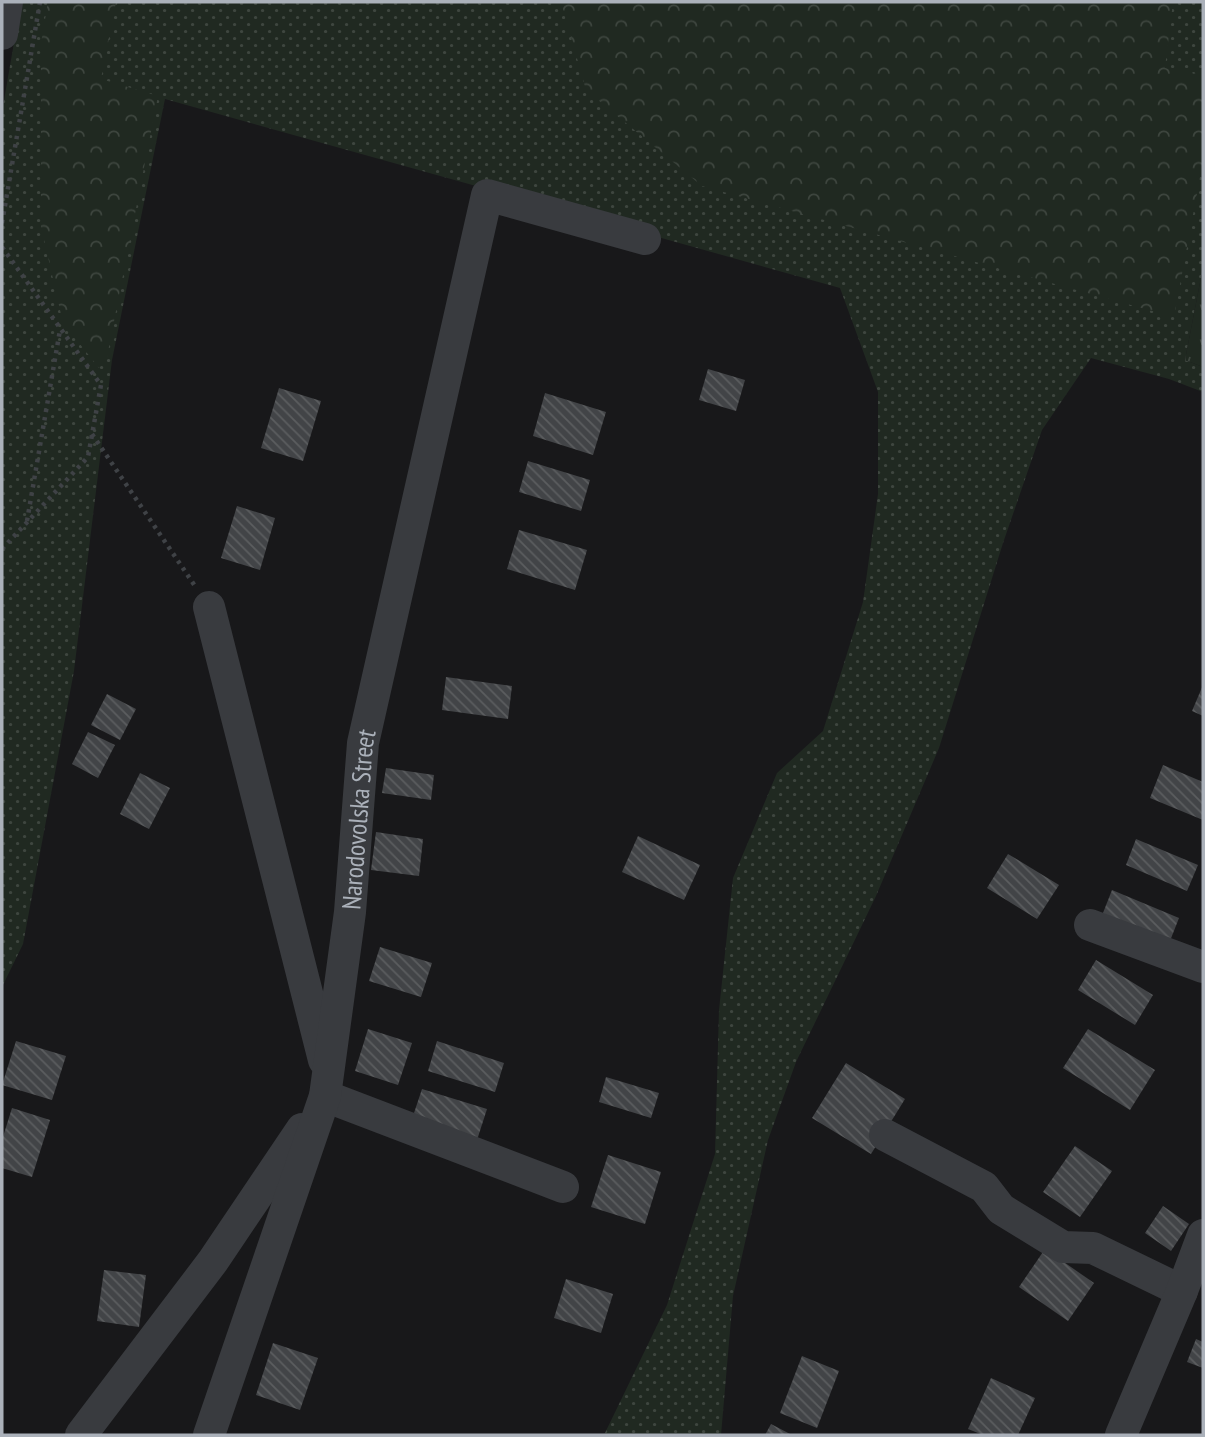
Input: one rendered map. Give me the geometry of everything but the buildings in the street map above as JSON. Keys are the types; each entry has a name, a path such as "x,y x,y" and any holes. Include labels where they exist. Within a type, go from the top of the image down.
{"street":[{"path":"2,34 7,2"},
{"name":"Narodovolska Street","path":"209,1435 326,1085 350,912 363,743 487,195 645,239"},
{"path":"81,1435 213,1261 326,1085 209,607"},
{"path":"1090,925 1203,967"},
{"path":"326,1085 563,1187"},
{"path":"885,1135 984,1186 1001,1209 1063,1247 1093,1248 1182,1291"},
{"path":"1121,1435 1203,1235"}],"path":[{"path":"2,223 40,2"},
{"path":"2,247 101,385 88,457 2,548"},
{"path":"26,522 60,329"},
{"path":"92,434 209,607"}],"green space":[{"path":"21,2 1203,2 1203,267 1185,360 1203,367 1203,392 1169,379 1091,358 1042,430 1003,543 939,748 876,896 796,1062 768,1140 733,1296 721,1435 604,1435 667,1305 715,1154 719,1010 733,878 777,773 823,731 863,602 878,494 878,392 840,288 165,99 112,360 74,671 23,944 2,987 2,112"},
{"path":"48,2 116,2 101,79 158,96 107,357 99,368 63,323 41,226 41,43"},
{"path":"561,2 1173,2 1165,68 1203,75 1203,161 1174,317 702,186 586,90"},
{"path":"1203,267 1203,367 1185,360"}]}
